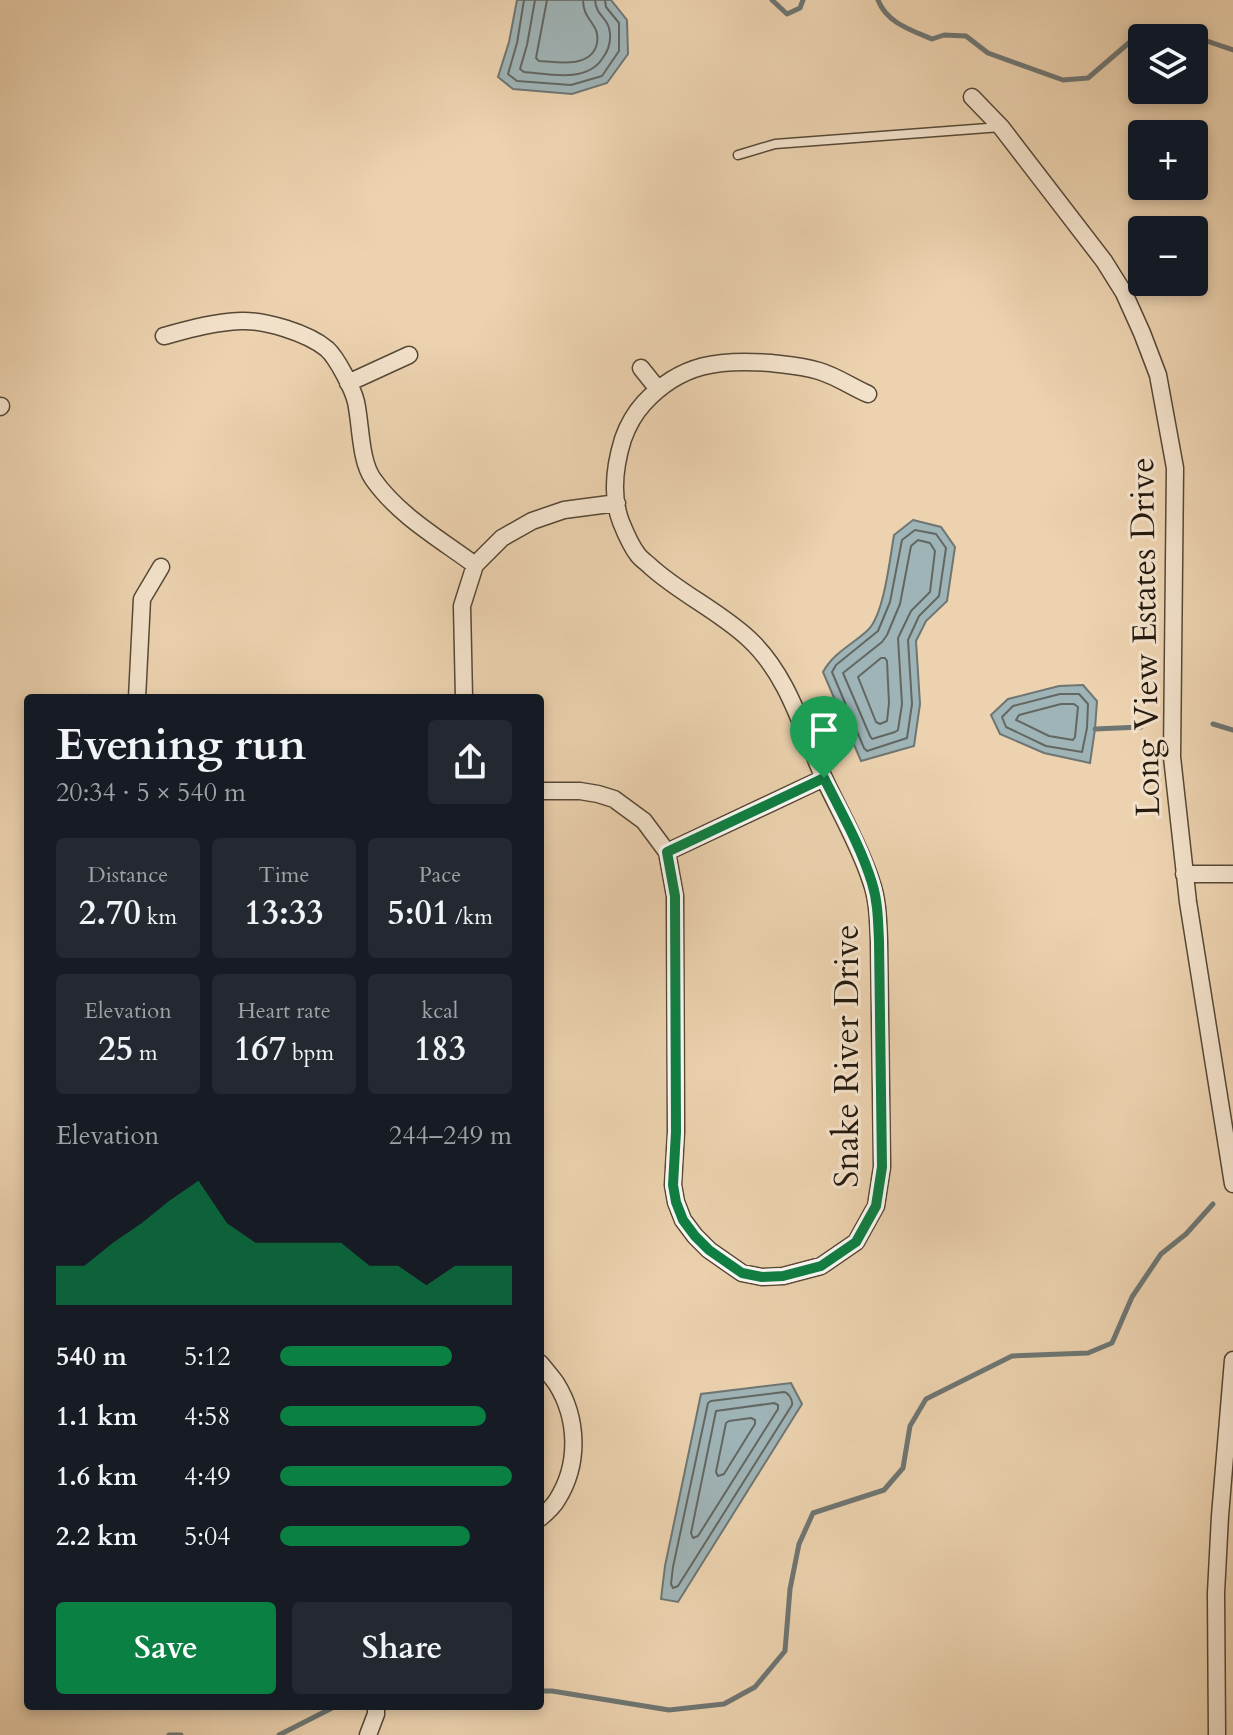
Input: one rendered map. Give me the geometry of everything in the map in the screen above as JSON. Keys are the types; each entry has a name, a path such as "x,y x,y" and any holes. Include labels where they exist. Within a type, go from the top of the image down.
{"street":[{"name":"Long View Estates Drive","path":"972,97 1001,127 1104,261 1124,293 1158,375 1175,468 1172,757 1184,874 1233,1184"},
{"path":"164,336 210,324 245,320 273,324 300,334 327,350 356,400 371,477 398,509 475,565"},
{"path":"348,383 409,355"},
{"name":"Snake River Drive","path":"544,791 580,791 614,799 644,821 667,852 675,896 676,1132 673,1185 683,1220 709,1250 742,1273 762,1277 783,1276 821,1266 856,1242 876,1206 882,1167 879,941 877,904 872,883 782,680 748,639 668,581 637,554 621,521 616,467 634,413 657,388 689,369 744,361 799,366 823,372 868,394"},
{"path":"641,368 657,388"},
{"path":"464,694 462,606 475,565 502,538 532,521 564,510 617,503"},
{"path":"137,694 142,599 161,567"},
{"path":"667,852 824,778"},
{"path":"1184,874 1233,874"},
{"path":"1217,1735 1216,1593 1233,1360"},
{"path":"544,1368 556,1382 570,1412 574,1439 571,1471 556,1502 544,1514"},
{"path":"368,1735 376,1710"}],"lane":[{"path":"738,155 775,144 1001,127"}],"water":[{"path":"517,0 611,0 627,20 628,54 607,83 572,94 513,89 498,77"},
{"path":"913,520 941,527 955,547 947,601 926,621 916,641 920,704 914,746 861,761 823,672 832,659 874,623 886,586 894,535"},
{"path":"1083,685 1097,701 1090,763 1044,753 1000,734 991,715 1008,699 1059,686"},
{"path":"791,1383 802,1404 678,1602 661,1599 701,1394"}],"waterway":[{"path":"772,0 787,14 800,8 803,0"},
{"path":"878,0 887,15 900,25 932,39 944,35 966,36 988,53 1063,80 1088,78 1138,35 1163,33 1195,37 1233,50"},
{"path":"1213,724 1233,730"},
{"path":"1095,729 1141,727"},
{"path":"544,1691 669,1710 724,1704 755,1687 785,1651 790,1589 799,1544 813,1513 884,1490 903,1468 910,1426 926,1399 1012,1356 1088,1353 1112,1343 1132,1297 1161,1254 1186,1234 1213,1204"},
{"path":"279,1735 328,1710"},
{"path":"169,1735 181,1735"}],"route":[{"path":"824,778 862,856 877,904 882,1167 876,1206 856,1242 821,1266 783,1276 762,1277 742,1273 709,1250 683,1220 676,1202 673,1185 676,1132 675,896 667,852 824,778"}]}
